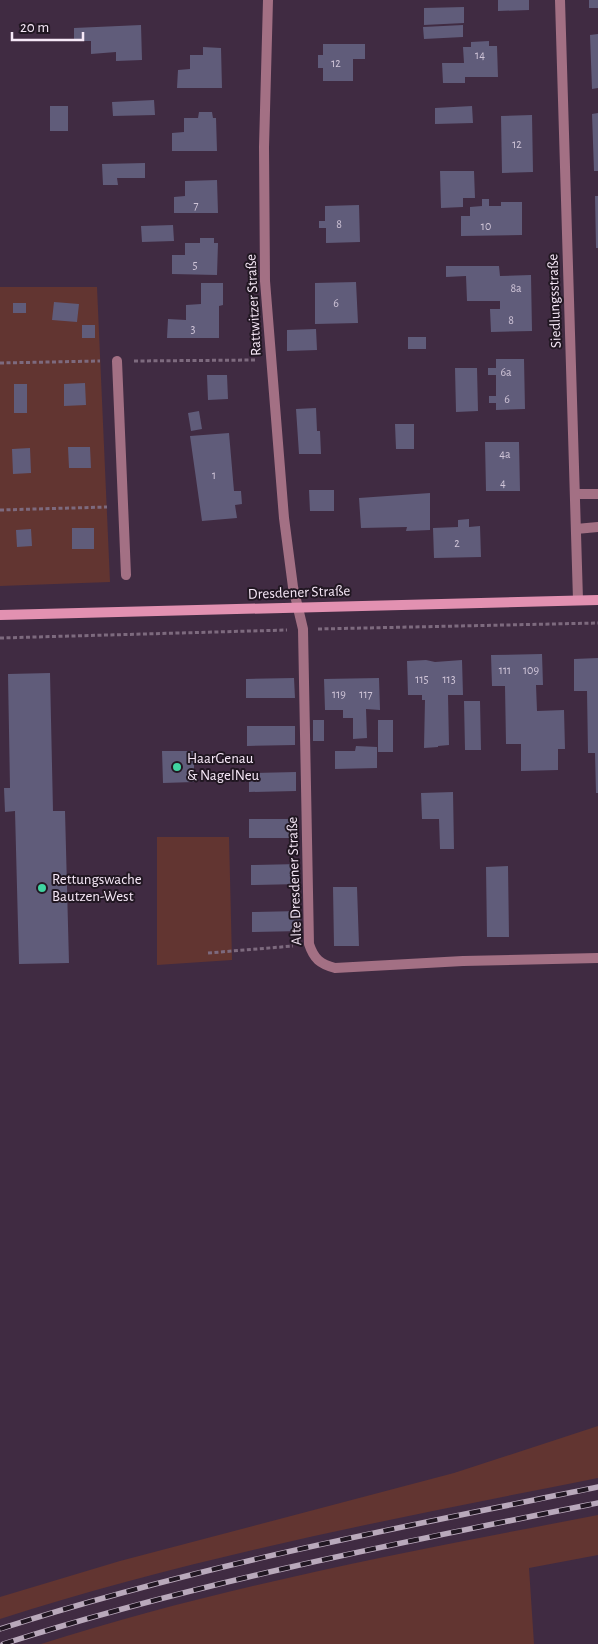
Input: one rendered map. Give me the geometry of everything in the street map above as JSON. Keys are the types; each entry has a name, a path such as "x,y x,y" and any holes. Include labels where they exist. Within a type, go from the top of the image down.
{"main road":[{"name":"Dresdener Straße","path":"0,615 598,600"}],"street":[{"name":"Rattwitzer Straße","path":"268,0 264,147 265,281 284,518 293,587 298,607"},
{"name":"Siedlungsstraße","path":"560,0 578,600"},
{"path":"117,361 126,575"},
{"path":"575,494 598,494"},
{"path":"576,529 598,527"},
{"name":"Alte Dresdener Straße","path":"298,607 303,629 309,944 313,956 322,964 336,968 463,961 598,958"}],"path":[{"path":"0,510 123,506"},
{"path":"0,638 598,623"},
{"path":"208,953 309,944"}],"shaded area":[{"path":"0,287 97,287 110,582 0,586"},
{"path":"157,837 229,837 232,960 157,965"},
{"path":"598,1426 598,1478 222,1557 73,1596 0,1619 0,1597 120,1561 454,1473"},
{"path":"598,1515 598,1555 529,1568 534,1644 41,1644 179,1604 248,1587 388,1556"}],"building":[{"path":"498,0 529,0 529,10 498,11"},
{"path":"589,0 598,0 598,8 589,8"},
{"path":"464,7 464,23 424,25 424,8"},
{"path":"141,25 142,60 116,61 116,52 91,54 91,41 74,41 74,28"},
{"path":"463,25 463,37 424,39 423,27"},
{"path":"598,34 598,88 592,89 590,35"},
{"path":"489,41 489,46 497,46 498,77 465,77 465,83 443,83 442,63 464,63 463,47 471,47 471,42"},
{"path":"323,44 365,44 365,59 353,59 353,81 323,81 323,68 318,68 318,55 323,55"},
{"path":"203,47 221,48 222,88 177,88 178,70 190,69 190,55 203,55"},
{"path":"154,100 155,115 113,116 112,102"},
{"path":"50,106 68,106 68,131 50,131"},
{"path":"472,106 473,123 435,124 435,108"},
{"path":"199,112 212,112 213,118 216,118 217,151 172,151 172,133 184,132 184,118 198,118"},
{"path":"598,113 598,171 594,171 592,114"},
{"path":"532,115 533,172 502,173 501,116"},
{"path":"145,163 145,178 117,178 118,185 103,185 102,164"},
{"path":"440,171 474,171 475,198 463,198 463,207 441,208"},
{"path":"217,180 218,213 174,213 174,197 185,196 185,181"},
{"path":"595,196 598,196 598,248 596,248"},
{"path":"482,199 489,199 489,206 501,206 501,202 522,202 522,235 461,236 461,216 470,216 470,207 482,206"},
{"path":"359,205 360,242 326,243 326,228 319,228 319,221 325,221 325,206"},
{"path":"173,225 174,241 142,242 141,226"},
{"path":"200,238 214,238 214,243 218,243 217,275 172,274 172,255 185,255 185,243 200,243"},
{"path":"446,266 499,266 500,276 531,275 532,331 491,332 490,309 500,309 500,301 467,301 466,276 446,277"},
{"path":"356,282 358,323 315,324 315,283"},
{"path":"201,283 223,283 223,305 219,306 219,338 167,338 168,319 186,320 186,305 201,304"},
{"path":"54,302 79,304 77,322 52,320"},
{"path":"13,303 26,303 26,313 13,313"},
{"path":"82,325 95,325 95,338 82,338"},
{"path":"316,329 317,350 287,351 287,330"},
{"path":"408,337 426,337 426,349 408,349"},
{"path":"496,359 524,359 525,409 496,410 496,403 489,403 489,396 496,396 496,375 488,375 488,368 496,368"},
{"path":"455,368 477,368 478,411 456,412"},
{"path":"207,375 227,375 228,399 208,400"},
{"path":"85,383 86,405 64,406 64,384"},
{"path":"14,384 27,384 27,413 14,413"},
{"path":"316,408 321,454 299,454 296,409"},
{"path":"199,411 202,429 191,431 188,413"},
{"path":"395,424 414,424 414,449 396,449"},
{"path":"229,433 234,491 241,491 242,504 235,505 237,518 202,521 190,436"},
{"path":"485,442 519,442 520,491 486,491"},
{"path":"68,447 90,447 91,468 69,468"},
{"path":"30,448 31,473 13,474 12,449"},
{"path":"309,490 334,490 334,511 310,511"},
{"path":"430,493 430,530 406,531 407,527 361,528 359,498"},
{"path":"469,519 469,527 480,526 481,557 434,558 433,528 458,527 458,520"},
{"path":"72,528 94,528 94,549 72,549"},
{"path":"31,529 32,546 17,547 16,530"},
{"path":"542,654 543,685 536,685 537,711 564,710 565,749 558,749 558,770 521,771 521,744 506,744 505,686 492,686 491,655"},
{"path":"598,658 598,793 596,793 595,753 588,753 587,691 574,691 574,659"},
{"path":"426,660 435,662 462,660 463,695 448,695 449,745 424,748 425,700 422,700 422,695 408,695 407,661"},
{"name":"Rettungswache Bautzen-West","path":"50,673 53,811 65,811 69,963 19,964 15,811 5,812 4,788 10,788 8,674"},
{"path":"294,678 295,698 246,698 246,679"},
{"path":"379,678 380,710 366,709 367,738 353,739 353,718 343,718 343,710 325,710 324,679"},
{"path":"464,701 480,701 481,750 465,750"},
{"path":"313,720 324,720 324,741 313,741"},
{"path":"378,720 393,720 393,752 378,752"},
{"path":"247,726 295,726 295,745 247,746"},
{"path":"356,746 377,747 377,768 335,769 335,751 355,751"},
{"path":"162,751 194,751 194,782 163,783"},
{"path":"296,772 296,791 249,792 249,773"},
{"path":"453,792 454,849 440,849 439,819 422,819 421,793"},
{"path":"249,819 298,819 298,838 249,838"},
{"path":"299,864 300,884 251,885 251,865"},
{"path":"508,866 509,937 487,937 486,867"},
{"path":"333,887 357,887 359,946 334,946"},
{"path":"300,911 301,931 252,932 252,912"}],"railway":[{"path":"0,1629 73,1606 222,1567 372,1533 598,1487"},
{"path":"3,1644 150,1601 299,1565 598,1503"}],"place":[{"name":"HaarGenau & NagelNeu","path":"177,767"},
{"name":"Rettungswache Bautzen-West","path":"42,888"}]}
